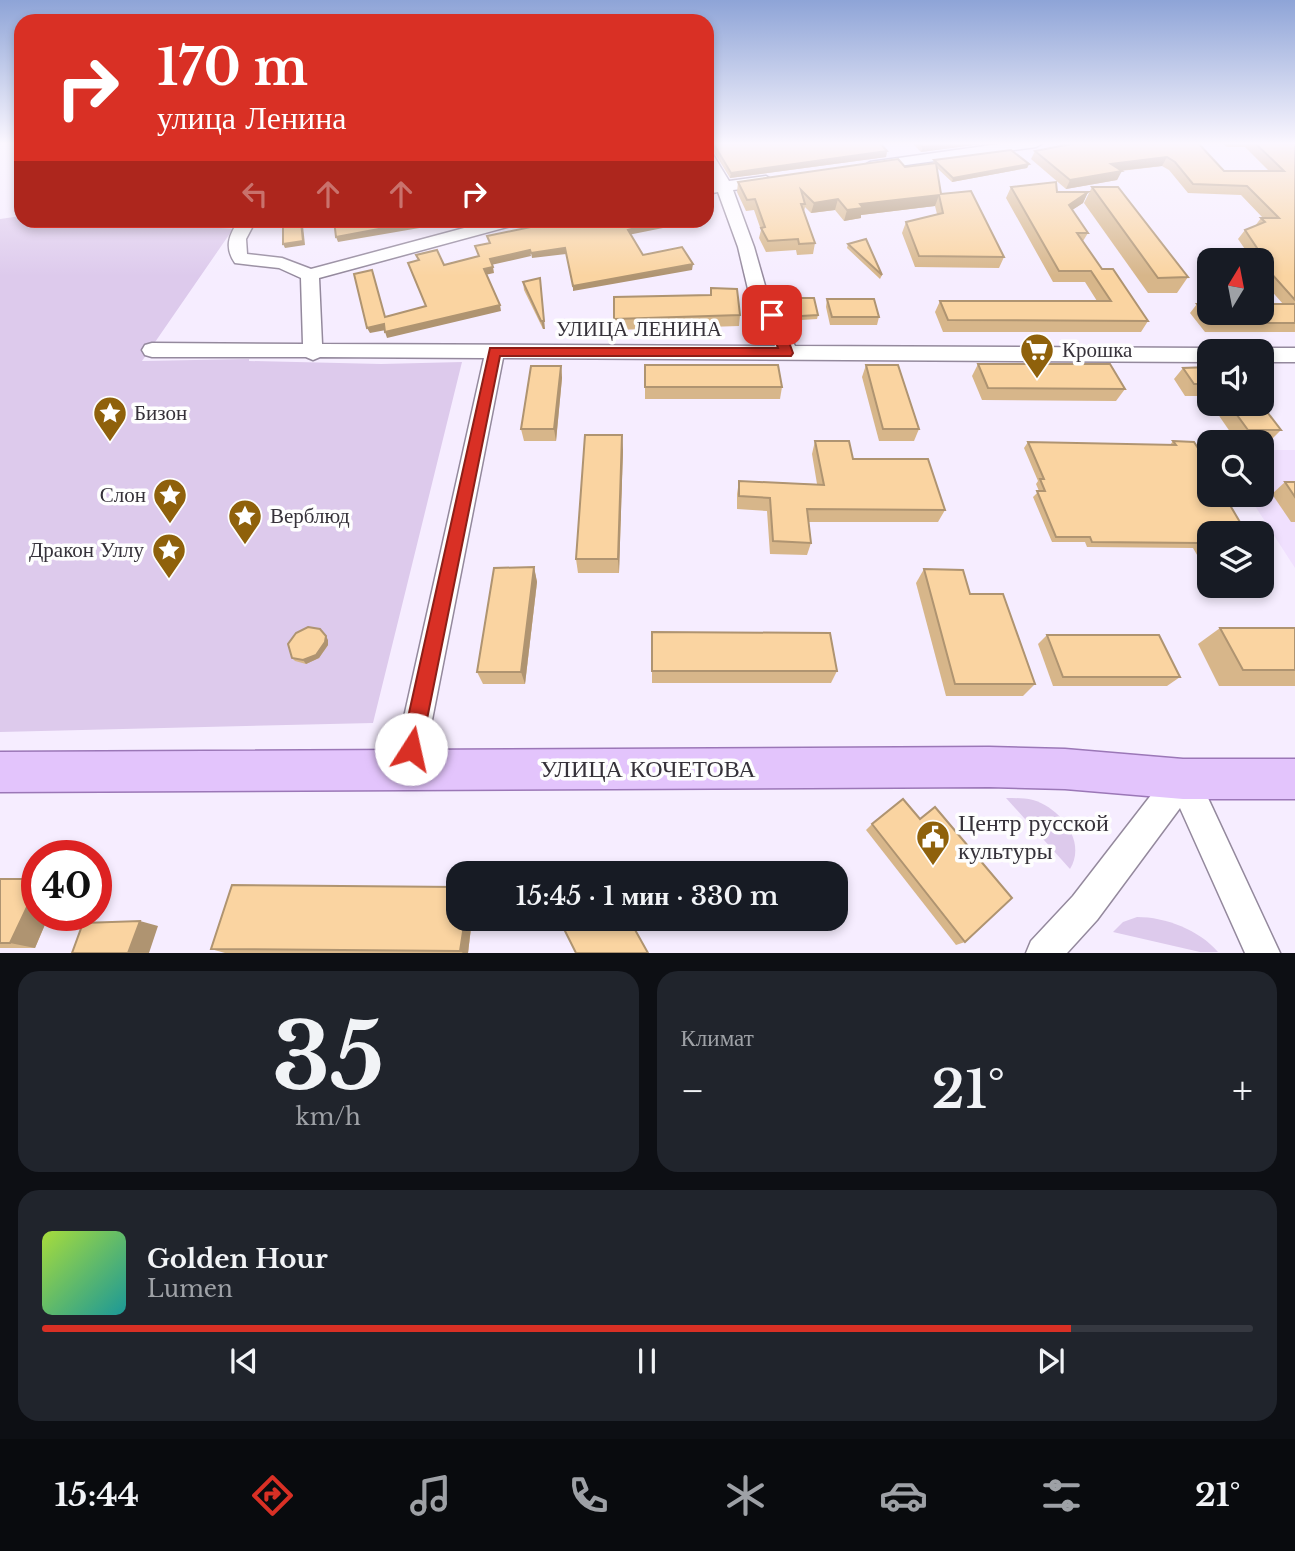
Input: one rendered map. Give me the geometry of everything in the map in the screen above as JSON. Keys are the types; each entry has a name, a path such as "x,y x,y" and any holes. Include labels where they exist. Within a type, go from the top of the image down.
{"main road":[{"name":"УЛИЦА КОЧЕТОВА","path":"0,772 989,767 1065,769 1183,779 1295,779"}],"street":[{"path":"716,188 747,247 757,289 782,336 787,353"},
{"path":"243,228 236,245 241,259 282,263 310,275 483,228"},
{"path":"310,275 313,353"},
{"name":"УЛИЦА ЛЕНИНА","path":"152,350 313,353 495,351 1197,355"},
{"path":"407,771 495,351"},
{"path":"1274,355 1295,355"},
{"path":"1043,953 1085,908 1183,779 1263,953"}],"shaded area":[{"path":"14,217 14,228 233,229 142,361 249,359 381,364 462,362 373,723 0,732 0,219"},
{"path":"1274,450 1295,450 1295,568 1274,535 1274,521 1265,521 1256,507 1274,507"},
{"path":"1006,798 1033,800 1053,810 1061,818 1073,837 1075,848 1070,869"},
{"path":"1137,917 1159,919 1181,926 1201,937 1218,952 1200,952 1113,932 1123,922"}],"building":[{"path":"741,187 940,187 941,194 971,191 1004,257 919,256 906,222 943,213 939,195 860,204 863,208 847,210 838,199 814,203 801,190 805,204 801,204 815,243 799,244 798,239 768,241 761,228 765,227 755,199 747,200"},
{"path":"1011,187 1057,187 1057,192 1088,192 1069,205 1088,233 1077,233 1102,269 1113,269 1148,321 948,320 940,301 1111,301 1091,271 1059,271"},
{"path":"1092,187 1118,187 1188,277 1158,278"},
{"path":"1248,187 1295,187 1295,300 1274,276 1274,248 1257,248 1245,230 1265,222 1261,218 1279,218"},
{"path":"283,228 302,228 303,241 283,244"},
{"path":"335,228 384,228 336,237"},
{"path":"526,228 636,228 628,230 643,255 682,247 693,264 573,286 565,248 531,253 530,250 490,259 493,267 484,269 500,305 385,332 384,324 367,328 354,274 372,270 385,317 426,306 408,263 419,260 416,255 437,250 444,265 479,256 475,246 490,243 487,236"},
{"path":"866,239 882,275 848,244"},
{"path":"540,278 544,321 541,321 523,282"},
{"path":"711,288 737,289 740,315 614,319 614,297 711,295"},
{"path":"798,298 814,298 818,315 801,316"},
{"path":"827,299 874,299 879,317 832,317"},
{"path":"1274,304 1295,304 1295,323 1274,323"},
{"path":"978,364 1110,364 1125,389 988,388"},
{"path":"645,365 778,365 782,387 645,387"},
{"path":"866,365 898,365 919,429 883,429"},
{"path":"531,366 561,366 554,429 521,429"},
{"path":"1197,367 1197,384 1194,384 1183,368"},
{"path":"1238,416 1270,416 1281,430 1274,430 1248,430"},
{"path":"585,435 622,435 618,559 576,559"},
{"path":"815,441 849,441 853,459 928,459 945,510 807,509 811,543 773,541 770,498 739,496 739,481 824,485"},
{"path":"1173,441 1194,442 1197,447 1197,507 1231,507 1239,521 1197,521 1197,543 1092,542 1090,537 1056,537 1037,491 1045,491 1040,479 1044,479 1028,442 1176,445"},
{"path":"1285,482 1295,482 1295,497"},
{"path":"534,567 521,672 477,672 494,568"},
{"path":"924,569 963,570 970,594 1003,594 1035,684 955,684"},
{"path":"308,627 320,629 326,636 325,642 316,655 303,660 292,658 288,644 296,633"},
{"path":"1220,628 1295,628 1295,670 1243,670"},
{"path":"652,632 830,633 837,671 652,671"},
{"path":"1047,635 1159,635 1180,677 1063,677"},
{"name":"Центр русской культуры","path":"903,799 920,819 935,807 1012,898 965,942 872,824"},
{"path":"0,879 21,879 21,920 10,943 0,943"},
{"path":"232,885 446,887 446,931 463,931 460,951 211,949"},
{"path":"140,921 128,953 72,953 80,931 112,931 112,922"},
{"path":"565,931 636,931 648,953 576,953"}],"place":[{"name":"Крошка","path":"1037,380"},
{"name":"Бизон","path":"110,443"},
{"name":"Слон","path":"170,525"},
{"name":"Верблюд","path":"245,546"},
{"name":"Дракон Уллу","path":"169,580"},
{"name":"Центр русской культуры","path":"933,867"}],"route":[{"path":"411,749 495,351 787,353 772,315"}]}
